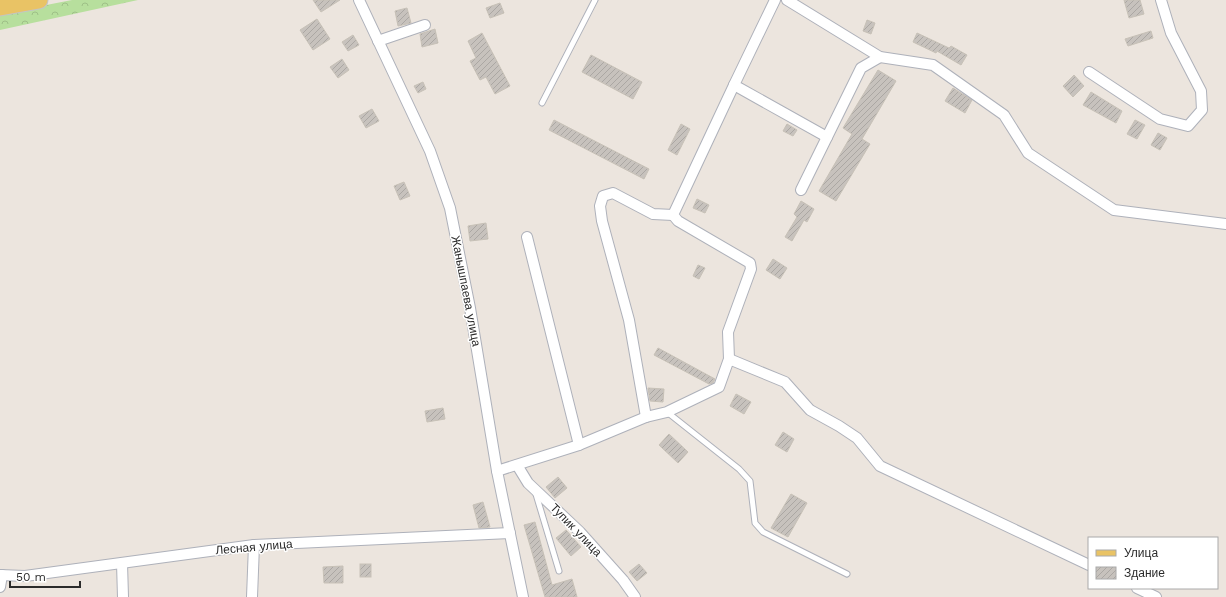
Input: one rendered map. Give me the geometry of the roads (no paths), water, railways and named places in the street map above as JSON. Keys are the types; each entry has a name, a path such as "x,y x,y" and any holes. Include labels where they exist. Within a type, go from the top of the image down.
{"main road":[{"path":"0,7 39,0"}],"street":[{"name":"Жанышпаева улица","path":"359,0 430,151 450,208 470,308 497,471 524,597"},
{"path":"673,216 775,0"},
{"path":"787,0 880,57 932,65 1004,115 1028,153 1114,210 1226,224"},
{"path":"1090,72 1160,119 1188,126 1202,110 1201,92 1171,33 1161,0"},
{"path":"378,41 425,25"},
{"path":"800,190 861,68 880,57"},
{"path":"734,85 827,137"},
{"path":"497,471 579,445 646,417 667,412 719,387 729,359 728,332 751,269 750,263 678,221 673,216 653,214 613,193 603,196 600,206 602,221 629,320 646,417"},
{"path":"527,237 579,445"},
{"path":"729,359 785,382 810,410 857,438 880,466 1088,565"},
{"name":"Тупик улица","path":"516,465 528,483 580,532 623,580 635,597"},
{"name":"Лесная улица","path":"1,575 25,576 254,545 510,532"},
{"path":"252,597 254,545"},
{"path":"122,563 123,597"},
{"path":"0,587 1,575"},
{"path":"1139,589 1156,597"}],"lane":[{"path":"542,103 595,0"},
{"path":"667,412 740,469 750,481 755,523 763,532 847,574"},
{"path":"534,488 559,571"}]}
